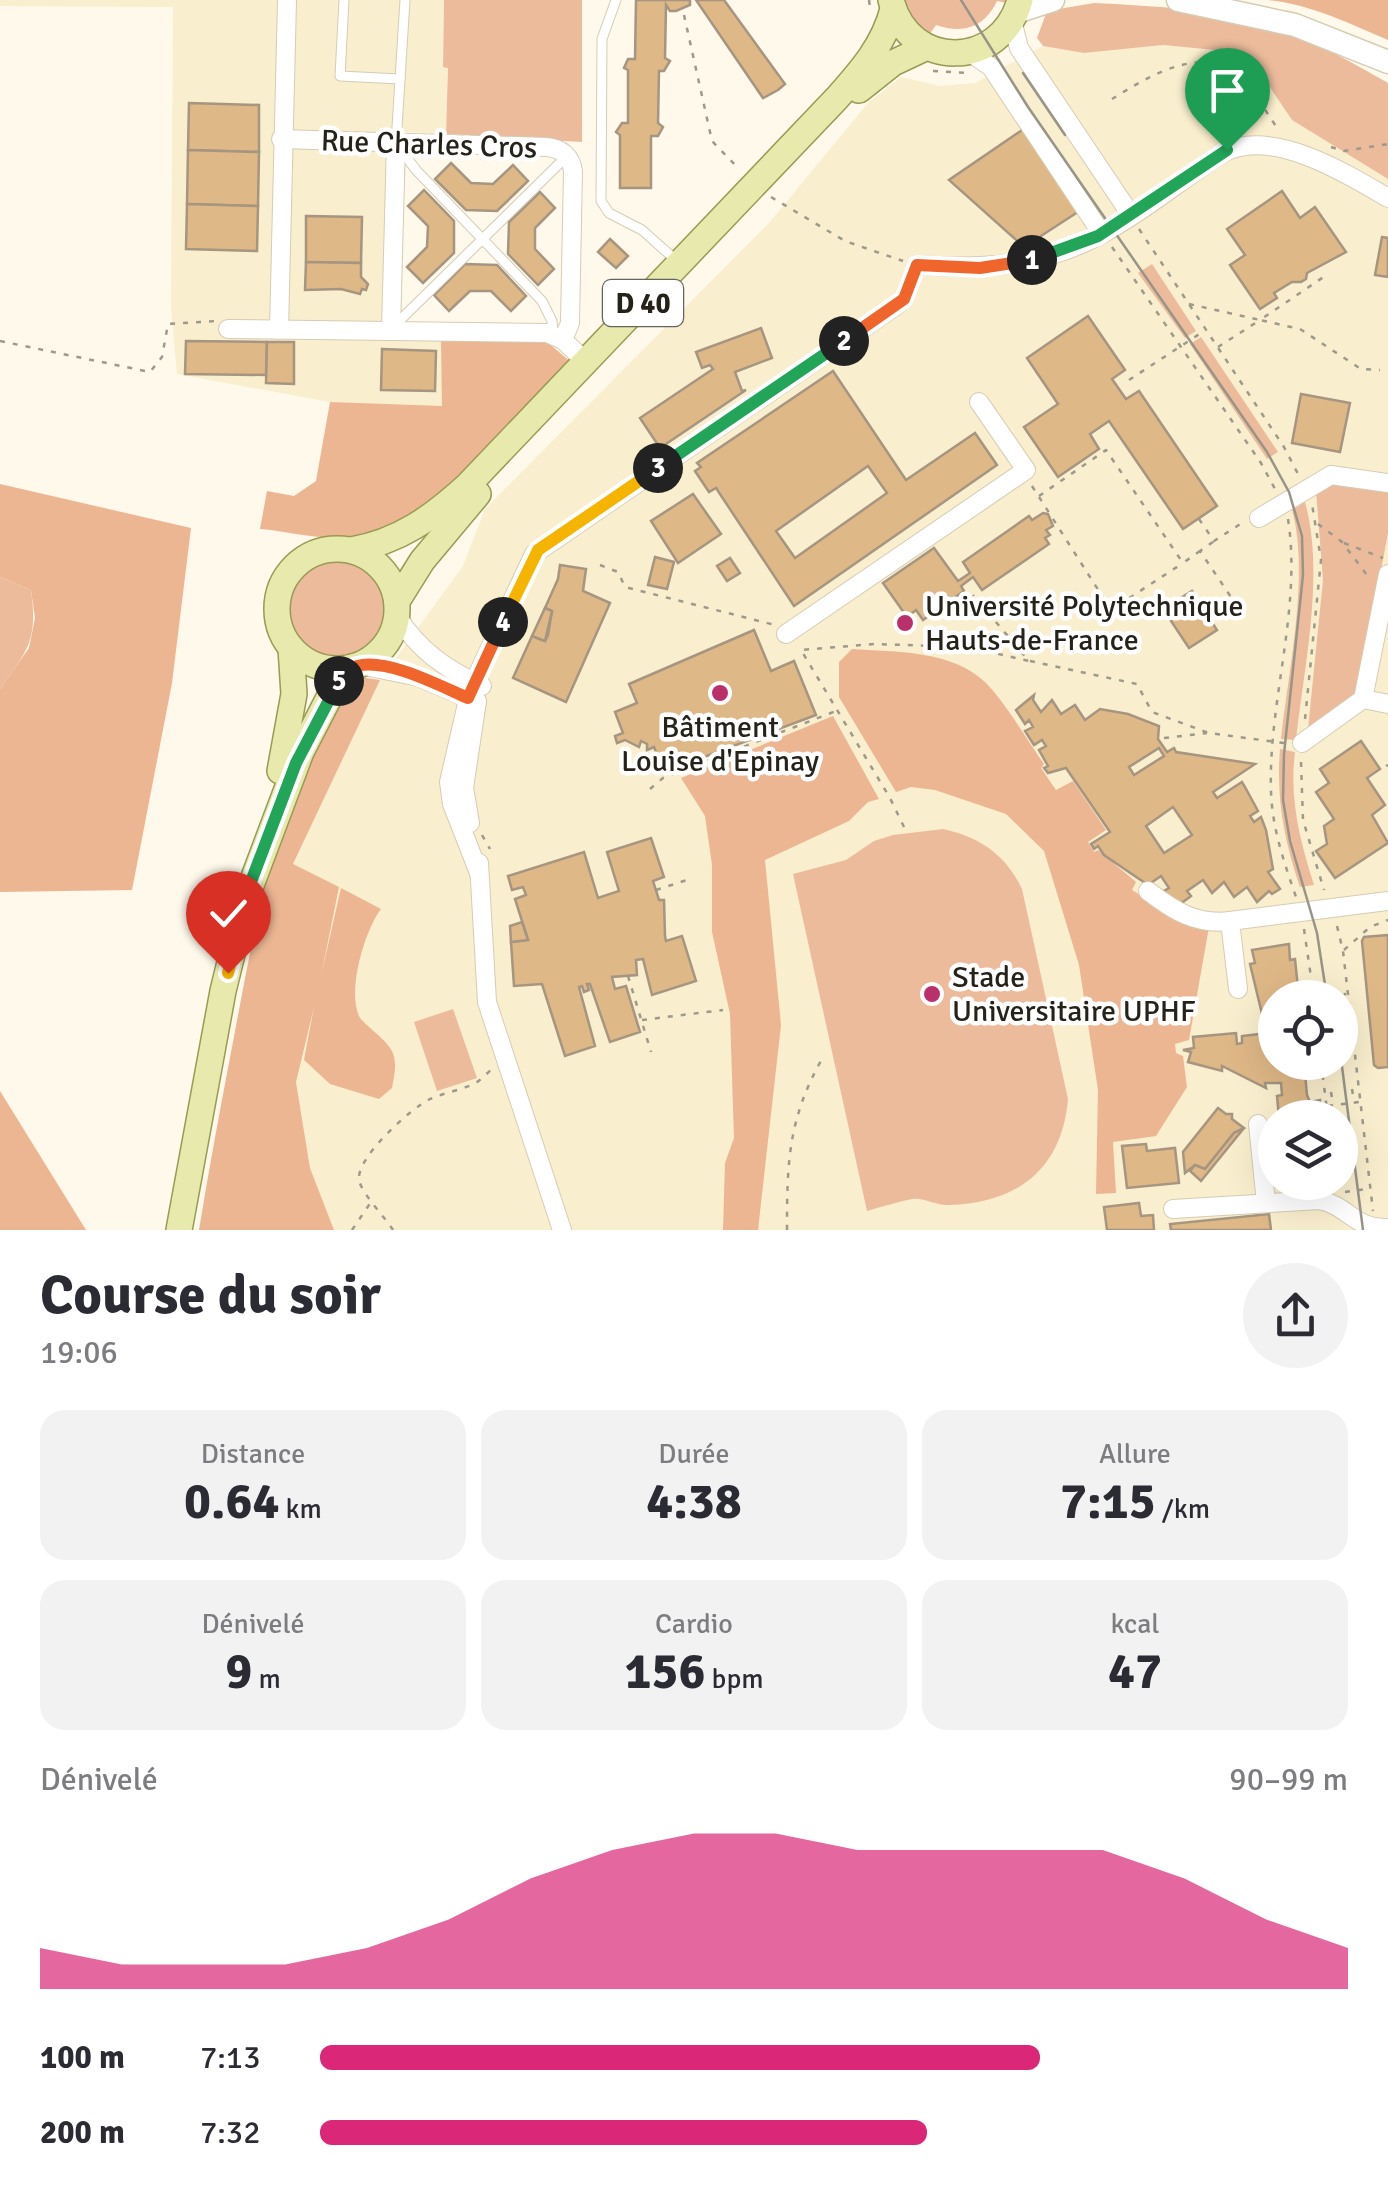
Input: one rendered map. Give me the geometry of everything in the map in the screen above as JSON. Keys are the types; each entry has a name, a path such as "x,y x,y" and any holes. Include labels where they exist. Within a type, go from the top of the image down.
{"main road":[{"path":"892,5 906,32 927,46 969,52 993,41 1016,11 1052,0"},
{"path":"1178,0 1294,24 1388,62"},
{"name":"D 40","path":"352,550 400,536 444,506 847,87 884,38 892,5"},
{"name":"D 40","path":"397,609 431,549 501,466 844,104 893,63 927,46"},
{"path":"183,1222 223,991 290,729 296,682 291,648 277,614 279,595 298,563 314,553 352,550 382,569 392,584 397,609 393,633 384,648 356,666 334,688 301,752 256,864"},
{"path":"291,648 316,666 356,666"}],"street":[{"path":"279,330 287,0"},
{"path":"1016,11 1019,48 1131,215"},
{"path":"969,52 991,67 1102,234"},
{"name":"Rue Charles Cros","path":"282,139 552,148 567,156 574,171 570,323 558,337"},
{"path":"391,330 396,143"},
{"path":"562,1230 487,1002 482,865 449,790 456,739 491,650 538,550 894,307 904,299 917,265 1006,265 1053,254 1102,234 1227,150 1252,145 1288,150 1388,198"},
{"path":"228,329 558,337 586,362"},
{"path":"786,634 1026,470 979,402"},
{"path":"1258,515 1331,475 1388,482"},
{"path":"1302,743 1364,699 1388,574"},
{"path":"397,609 412,637 438,664 475,692"},
{"path":"356,666 406,672 475,692"},
{"path":"1364,699 1388,704"},
{"path":"1148,891 1188,917 1212,922 1388,901"},
{"path":"1230,921 1238,989"},
{"path":"1174,1210 1324,1200 1362,1225 1388,1228"}],"lane":[{"path":"344,0 340,76 400,80"},
{"path":"404,0 396,143 416,170 542,301 558,337"},
{"path":"616,0 602,39 601,201 609,212 642,230 680,264"},
{"path":"391,330 567,156"}],"path":[{"path":"1112,99 1156,71 1189,62 1210,63 1231,70 1247,82 1279,130"},
{"path":"1328,146 1344,151 1388,144"},
{"path":"1131,215 1284,447 1306,489 1317,523 1321,560 1300,785 1303,820 1344,951 1347,980"},
{"path":"1102,234 1261,464 1282,504 1290,534 1291,564 1270,786 1274,825 1301,912 1315,980"},
{"path":"1217,347 1328,274"},
{"path":"1187,304 1300,329 1360,370 1380,370"},
{"path":"0,341 150,372 162,357 168,324"},
{"path":"1129,380 1205,330"},
{"path":"1039,496 1106,450 1183,563"},
{"path":"1023,472 1112,610 1258,515"},
{"path":"1199,519 1214,541"},
{"path":"1317,523 1342,542 1368,574 1382,604"},
{"path":"1342,542 1388,560"},
{"path":"1200,551 1235,603"},
{"path":"600,565 618,572 624,587 770,622 786,634 801,650 904,828"},
{"path":"973,595 1029,660"},
{"path":"801,650 874,644 968,648 1136,684 1152,712 1209,733 1274,743"},
{"path":"650,789 662,778 837,710"},
{"path":"1164,738 1209,733"},
{"path":"476,829 491,848 482,865"},
{"path":"656,890 694,878"},
{"path":"1344,951 1370,927 1388,920"},
{"path":"628,976 651,1052"},
{"path":"642,1020 723,1010"},
{"path":"786,1230 788,1150 806,1087 822,1059"},
{"path":"393,1230 359,1181 360,1165 414,1109 479,1082 488,1070 508,1065"},
{"path":"1358,1080 1375,1229"},
{"path":"1352,1089 1354,1100"},
{"path":"1332,1092 1333,1100"},
{"path":"1358,1190 1370,1188"},
{"path":"352,1230 372,1200"}],"shaded area":[{"path":"0,0 444,0 446,134 388,131 387,339 441,340 443,407 330,402 177,374 171,306 173,7 0,6"},
{"path":"444,0 582,0 582,142 446,134"},
{"path":"902,0 1008,0 997,1 979,23 955,29 936,25 929,35 911,19"},
{"path":"1267,0 1388,0 1388,40 1314,10"},
{"path":"1094,3 1187,10 1257,22 1306,40 1388,83 1388,179 1292,120 1263,77 1235,52 1163,45 1084,53 1043,46 1037,38 1047,11"},
{"name":"Université Polytechnique Hauts-de-France","path":"1163,45 1235,52 1263,77 1292,120 1388,179 1388,1230 334,1230 310,1168 296,1082 293,864 380,680 463,566 485,509 769,223 868,103 901,77 940,86 975,83 1043,46 1084,53"},
{"path":"1152,264 1196,331 1185,338 1138,273"},
{"path":"1201,337 1278,452 1267,459 1190,344"},
{"path":"441,340 546,341 572,363 472,472 413,515 380,529 334,538 260,529 267,491 294,496 316,481 330,402 442,406"},
{"path":"1326,482 1388,488 1388,533 1358,691 1308,729 1323,580 1316,491"},
{"path":"0,484 191,528 172,683 132,890 0,892 0,689 29,648 35,618 31,590 0,577"},
{"path":"1305,502 1313,559 1311,620 1296,740 1281,739 1298,593 1297,535 1292,510"},
{"path":"337,561 355,565 371,575 381,591 385,609 381,627 371,643 355,653 337,657 319,653 303,643 293,627 289,609 293,591 303,575 319,565"},
{"path":"0,577 31,590 33,621 29,644 0,689"},
{"path":"852,649 939,658 985,682 1044,764 1041,768 1056,790 1073,781 1106,830 1088,842 1094,852 1098,850 1136,882 1132,890 1166,911 1209,927 1189,1040 1175,1044 1176,1053 1183,1056 1187,1087 1156,1136 1113,1142 1116,1193 1096,1194 1098,1090 1079,965 1044,851 1006,814 935,790 911,787 896,792 839,697 839,662"},
{"path":"360,677 380,680 293,864 339,887 321,976 341,888 381,909 359,961 355,991 361,1019 393,1053 392,1088 379,1099 330,1084 304,1060 314,1007 296,1082 310,1168 334,1230 199,1230 253,940 277,840 312,745 334,706"},
{"path":"833,716 879,799 868,802 849,821 765,860 781,1025 758,1230 723,1230 725,1163 734,1138 730,1014 712,932 712,865 705,816 681,778"},
{"path":"1280,749 1295,752 1297,820 1314,885 1300,887 1290,852 1280,802"},
{"name":"Stade Universitaire UPHF","path":"943,829 990,849 1008,866 1022,889 1068,1099 1064,1124 1046,1163 1015,1189 974,1203 944,1205 912,1199 867,1211 793,874 846,860 874,841 893,835"},
{"path":"453,1009 477,1078 437,1091 414,1022"},
{"path":"0,1091 86,1230 0,1230"}],"building":[{"path":"636,0 690,0 690,5 670,11 666,5 665,58 670,61 664,71 659,71 658,123 663,127 658,136 651,136 651,188 620,188 620,135 616,132 622,123 628,123 628,70 624,68 628,59 635,59"},
{"path":"696,0 724,0 785,84 763,98"},
{"path":"189,103 259,105 259,152 188,150"},
{"path":"1025,128 1081,210 1024,247 949,180"},
{"path":"188,150 259,152 258,206 187,204"},
{"path":"451,163 471,183 493,184 513,165 528,181 497,211 466,210 435,179"},
{"path":"424,190 454,221 454,253 423,283 407,267 427,247 428,226 408,206"},
{"path":"1282,191 1300,218 1315,207 1346,252 1307,273 1301,282 1292,282 1274,293 1277,298 1260,309 1230,265 1245,255 1227,229"},
{"path":"540,192 555,208 535,228 535,249 554,269 538,285 508,254 509,222"},
{"path":"187,204 258,206 257,251 186,249"},
{"path":"306,216 362,217 361,263 306,262"},
{"path":"1382,237 1388,238 1388,277 1375,275"},
{"path":"610,239 628,256 616,268 598,252"},
{"path":"306,262 361,263 361,277 368,284 366,290 362,289 360,294 341,289 305,290"},
{"path":"465,264 497,265 526,296 511,311 491,291 470,291 449,311 434,295"},
{"path":"1088,316 1125,370 1112,379 1126,399 1139,391 1217,506 1183,529 1109,421 1090,434 1099,449 1058,477 1024,427 1058,404 1027,358"},
{"path":"761,328 772,358 735,372 742,391 746,390 660,448 640,418 713,369 710,365 702,368 696,352"},
{"path":"186,341 267,342 266,375 185,374"},
{"path":"267,342 294,342 294,384 266,383"},
{"path":"382,349 436,351 435,391 381,390"},
{"path":"833,371 906,480 975,433 997,465 794,606 716,488 709,492 695,471 701,467 697,463","holes":["868,466 887,493 795,558 776,531"]},
{"path":"1301,394 1350,403 1340,452 1292,443"},
{"path":"693,494 721,534 678,563 651,521"},
{"path":"1048,514 1053,526 1046,530 1049,544 982,590 973,577 961,586 964,591 923,620 916,610 907,617 883,583 934,548 958,581 970,573 963,562 1029,516 1032,520"},
{"path":"655,557 674,562 667,589 648,585"},
{"path":"730,558 740,573 727,581 717,566"},
{"path":"560,565 586,569 583,591 610,603 566,702 513,678 532,636 545,641 548,635 552,611 545,608"},
{"path":"1192,591 1217,630 1189,648 1163,609"},
{"path":"545,608 552,611 545,641 532,636"},
{"name":"Bâtiment Louise d'Epinay","path":"754,630 771,671 794,661 816,715 664,772 654,747 647,750 647,744 641,741 639,747 625,740 617,743 615,736 623,733 615,712 637,703 629,684"},
{"path":"1034,695 1041,712 1052,700 1061,714 1075,705 1085,720 1100,709 1128,714 1159,726 1158,739 1167,752 1174,748 1176,752 1255,764 1213,792 1217,798 1242,782 1258,811 1250,816 1254,822 1261,817 1266,830 1273,869 1268,872 1280,889 1272,894 1269,891 1257,902 1247,887 1234,897 1224,882 1212,893 1203,880 1187,891 1191,896 1179,905 1160,893 1169,888 1161,876 1148,885 1104,855 1098,846 1094,849 1091,844 1110,832 1066,768 1048,773 1044,768 1048,766 1039,750 1046,746 1042,740 1034,745 1025,731 1033,727 1029,720 1025,724 1016,710","holes":["1159,748 1164,756 1134,775 1129,767","1173,807 1192,835 1164,853 1146,826"]},
{"path":"1361,741 1380,769 1367,778 1385,805 1372,815 1388,843 1335,878 1316,851 1327,844 1324,826 1334,819 1316,792 1329,783 1320,769"},
{"path":"651,838 664,877 653,881 659,900 664,900 666,941 682,936 696,981 652,995 643,959 636,960 637,975 612,977 615,989 626,986 640,1032 610,1042 590,984 584,992 579,987 595,1046 565,1056 542,984 514,986 511,942 528,940 515,899 526,895 523,887 512,890 508,876 584,852 598,898 619,891 607,852"},
{"path":"522,922 528,940 511,942 510,926"},
{"path":"1388,935 1388,1067 1378,1068 1374,1065 1362,941 1364,937"},
{"path":"1289,944 1297,980 1258,980 1258,997 1250,964 1255,963 1252,950"},
{"path":"1236,1033 1237,1044 1242,1043 1242,1036 1258,1034 1258,1080 1306,1080 1309,1100 1277,1100 1282,1095 1281,1083 1265,1083 1266,1088 1222,1066 1222,1071 1188,1062 1191,1052 1183,1050 1194,1048 1193,1037"},
{"path":"1218,1108 1232,1114 1232,1119 1244,1128 1234,1133 1205,1169 1195,1165 1185,1173 1183,1152"},
{"path":"1244,1128 1201,1181 1190,1171 1195,1165 1205,1169 1234,1133"},
{"path":"1146,1144 1147,1151 1175,1148 1179,1183 1127,1188 1122,1146"},
{"path":"1139,1203 1141,1216 1153,1215 1154,1230 1107,1230 1104,1207"},
{"path":"1269,1214 1271,1230 1171,1230 1170,1224"}],"tram line":[{"path":"961,0 1028,107 1267,452 1289,492 1302,536 1303,575 1284,754 1283,800 1290,841 1317,933 1324,980"},
{"path":"1023,73 1065,135"},
{"path":"1344,1080 1363,1230"}],"place":[{"name":"Université Polytechnique Hauts-de-France","path":"905,623"},
{"name":"Bâtiment Louise d'Epinay","path":"720,693"},
{"name":"Stade Universitaire UPHF","path":"932,994"}],"route":[{"path":"228,973 244,901 290,777 330,694 352,668 360,665 406,672 468,698 538,550 894,307 904,299 917,265 968,268 1043,258 1111,228 1227,150"}]}
